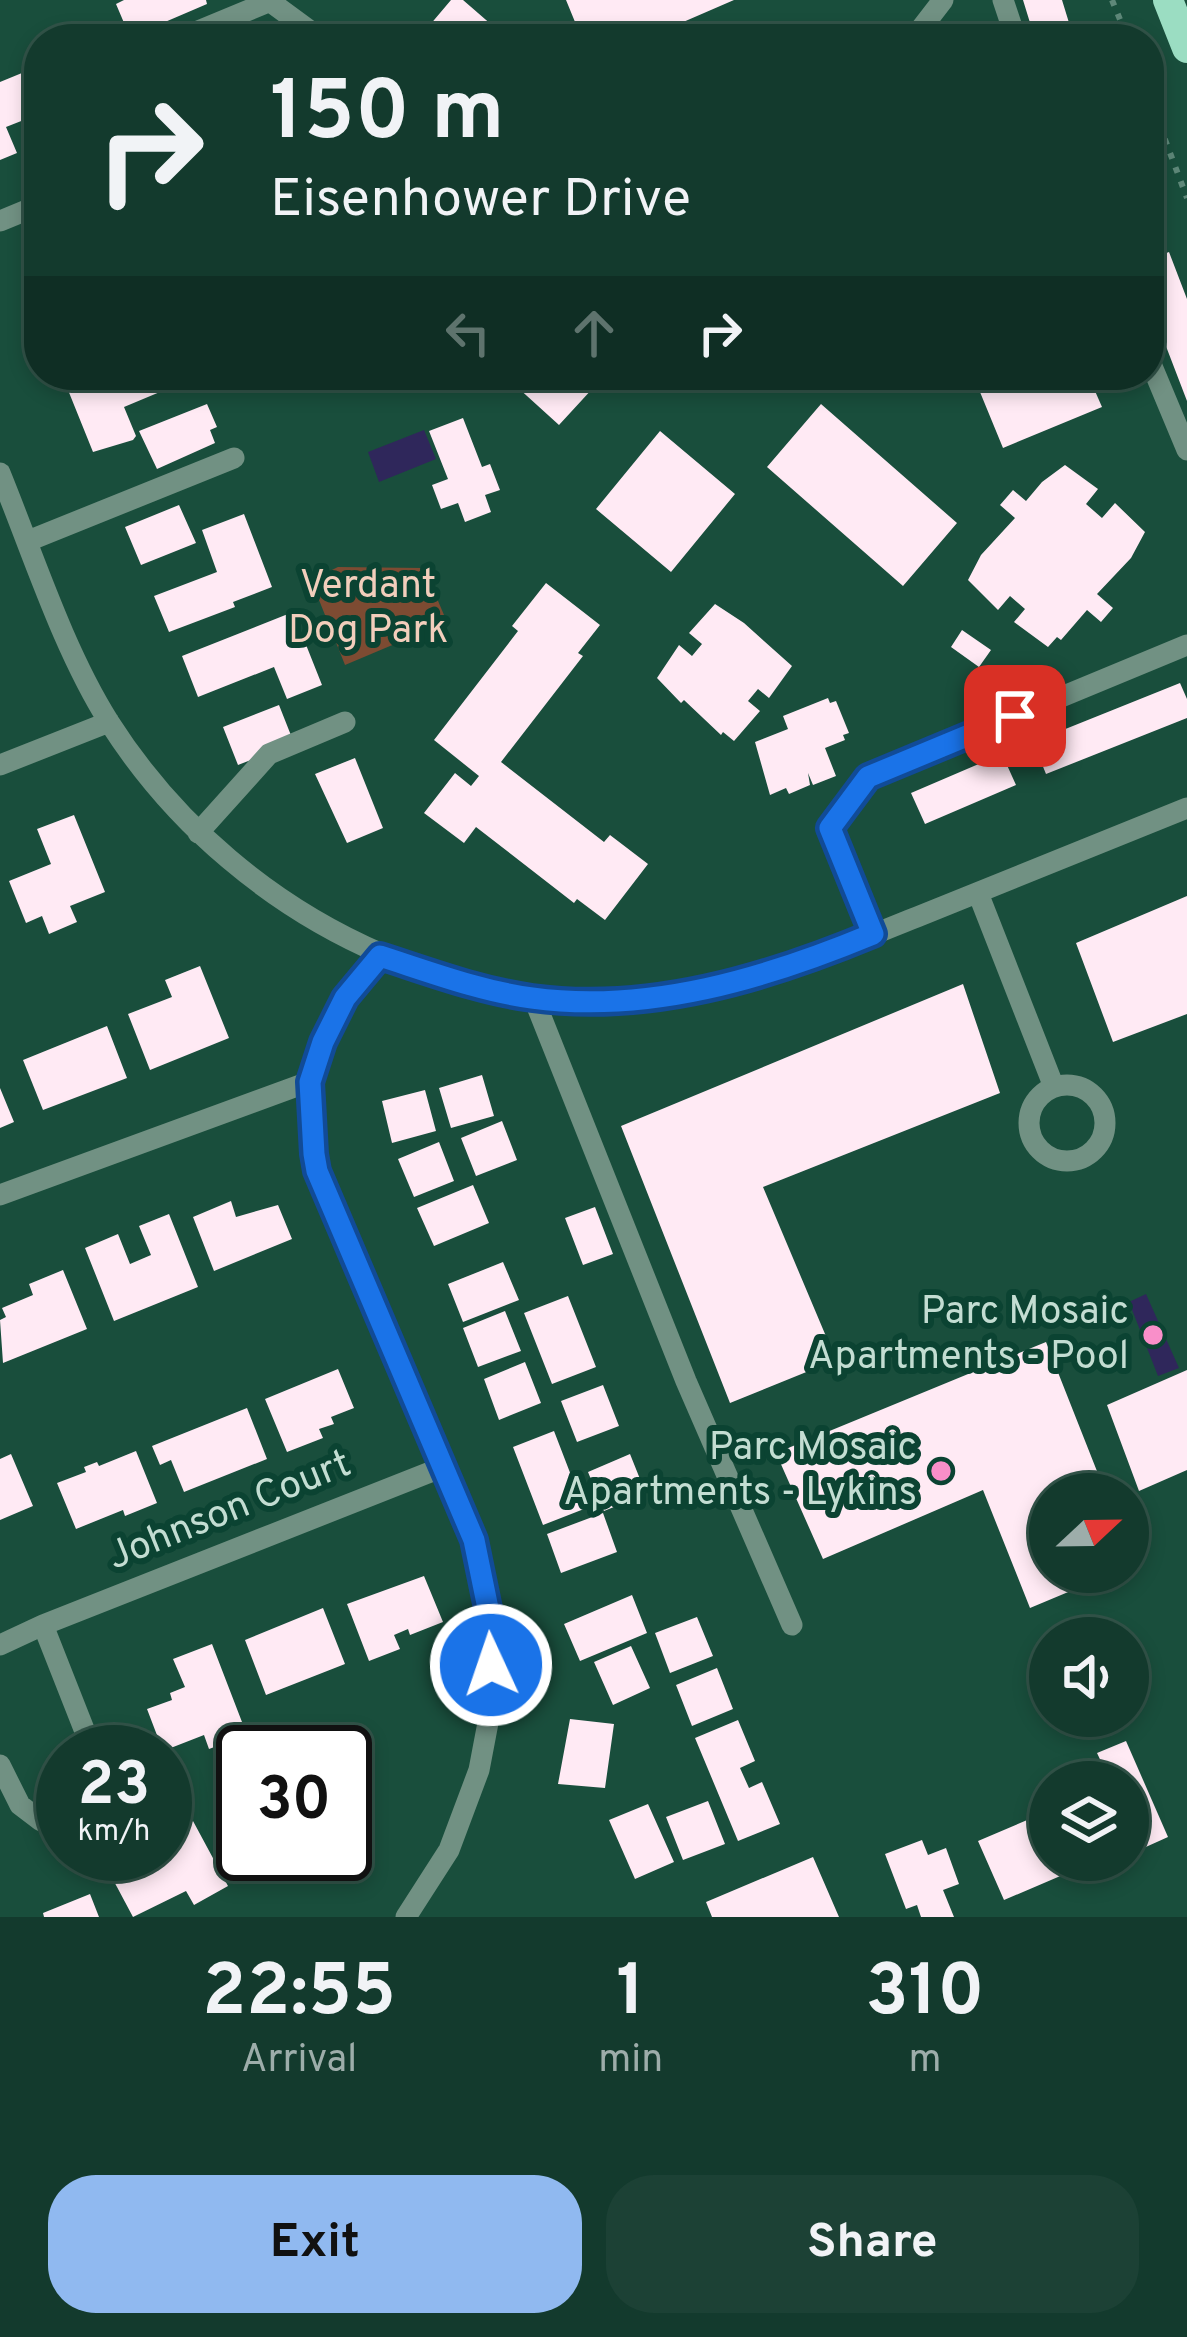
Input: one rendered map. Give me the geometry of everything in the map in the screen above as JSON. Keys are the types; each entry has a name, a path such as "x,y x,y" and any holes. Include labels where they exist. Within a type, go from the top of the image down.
{"main road":[{"path":"1168,0 1187,48"}],"street":[{"path":"925,24 943,0"},
{"path":"215,24 270,1 301,24"},
{"path":"1162,390 1187,450"},
{"path":"28,542 234,458"},
{"path":"0,472 82,673 109,722 170,805 227,861 301,915 380,956 472,985 534,999 630,1000 735,984 810,960 1187,808"},
{"path":"873,934 830,828 868,777 1187,645"},
{"path":"0,765 109,722"},
{"path":"198,833 268,754 345,722"},
{"path":"978,892 1054,1087"},
{"path":"380,956 345,998 310,1082 317,1171 474,1540 488,1608 491,1707 479,1770 449,1850 406,1917"},
{"path":"534,999 686,1381 792,1625"},
{"path":"0,1195 310,1082"},
{"name":"Johnson Court","path":"0,1646 43,1624 443,1466"},
{"path":"43,1624 83,1725"},
{"path":"0,1765 20,1805 36,1817"}],"path":[{"path":"1164,137 1187,198"}],"green space":[{"name":"Verdant Dog Park","path":"338,567 424,568 447,622 345,665 311,580"}],"shaded area":[{"path":"424,430 436,459 379,482 368,452"},
{"name":"Parc Mosaic Apartments - Pool","path":"1146,1294 1179,1368 1158,1376 1129,1302"}],"building":[{"path":"124,0 206,0 207,4 160,24 124,24 116,4"},
{"path":"451,0 463,0 491,24 431,24"},
{"path":"566,0 734,0 679,24 576,24"},
{"path":"1023,0 1062,0 1069,24 1030,24"},
{"path":"24,72 24,120 6,127 17,153 0,160 0,82"},
{"path":"1169,252 1187,299 1187,401 1164,341 1164,254"},
{"path":"68,390 165,390 124,407 136,436 133,440 93,452"},
{"path":"520,390 591,390 559,425"},
{"path":"979,390 1095,390 1102,407 1003,448"},
{"path":"207,404 217,427 210,430 215,443 157,469 139,431"},
{"path":"821,404 957,523 903,586 767,467"},
{"path":"463,418 482,467 490,464 500,490 485,495 491,512 465,522 458,503 441,509 432,485 448,479 429,431"},
{"path":"660,431 735,494 671,572 596,509"},
{"path":"1065,465 1098,489 1086,504 1102,518 1115,503 1145,532 1131,558 1097,594 1113,608 1101,622 1087,610 1061,640 1057,637 1048,647 1014,622 1025,609 1010,596 998,610 968,580 981,555 1015,518 1000,505 1013,490 1026,501"},
{"path":"179,505 196,543 141,565 125,527"},
{"path":"244,514 272,587 169,632 154,596 217,572 202,530"},
{"path":"546,583 600,625 578,653 583,656 501,762 604,842 610,835 648,864 605,920 577,899 574,903 476,827 464,843 424,813 455,773 471,786 479,776 434,740 518,631 512,626"},
{"path":"715,604 792,666 769,698 758,689 748,701 760,711 734,741 721,735 684,700 681,703 657,678 679,645 692,656 702,644 689,633"},
{"path":"293,612 322,685 287,699 274,667 198,697 182,656"},
{"path":"962,630 991,650 979,667 951,647"},
{"path":"1180,683 1187,699 1187,718 1046,774 1033,742"},
{"path":"828,698 830,703 836,701 849,733 843,735 845,740 825,748 836,776 813,785 808,773 810,785 789,794 786,788 770,795 755,742 788,729 783,716"},
{"path":"279,705 294,743 238,765 223,727"},
{"path":"1002,754 1016,785 925,824 911,793"},
{"path":"355,758 383,828 347,843 315,774"},
{"path":"74,815 105,892 70,906 77,922 49,934 42,916 26,923 9,881 51,864 37,829"},
{"path":"1187,896 1187,1014 1113,1042 1076,943"},
{"path":"200,966 229,1038 150,1070 128,1014 172,997 165,980"},
{"path":"963,984 1000,1093 763,1187 836,1360 730,1403 621,1126"},
{"path":"107,1026 127,1078 43,1110 23,1060"},
{"path":"482,1075 494,1116 451,1128 439,1088"},
{"path":"0,1088 14,1122 0,1128"},
{"path":"425,1090 436,1131 392,1143 382,1101"},
{"path":"502,1121 517,1160 476,1176 461,1138"},
{"path":"439,1142 454,1181 414,1197 398,1159"},
{"path":"473,1185 489,1223 434,1246 417,1208"},
{"path":"231,1201 236,1217 278,1205 292,1239 214,1271 193,1217"},
{"path":"595,1207 613,1254 583,1265 565,1218"},
{"path":"169,1214 198,1287 114,1321 85,1248 118,1234 130,1264 151,1255 139,1226"},
{"path":"503,1262 519,1300 463,1322 448,1284"},
{"path":"63,1270 87,1329 3,1363 0,1320 6,1317 2,1308 33,1295 29,1284"},
{"path":"568,1296 596,1367 552,1384 524,1313"},
{"path":"505,1311 521,1351 478,1367 463,1328"},
{"name":"Parc Mosaic Apartments - Lykins","path":"1046,1342 1098,1473 1029,1473 1029,1593 1066,1593 1030,1608 983,1490 823,1559 776,1453"},
{"path":"525,1362 541,1403 499,1420 484,1379"},
{"path":"338,1369 354,1408 331,1417 334,1424 319,1429 323,1438 287,1452 265,1399"},
{"path":"1187,1370 1187,1470 1149,1487 1149,1473 1132,1473 1107,1405"},
{"path":"603,1385 619,1426 577,1442 561,1401"},
{"path":"247,1408 267,1459 184,1492 171,1460 160,1465 152,1446"},
{"path":"554,1431 584,1509 543,1525 513,1447"},
{"path":"136,1451 157,1503 125,1516 123,1510 76,1529 57,1483 86,1472 84,1467"},
{"path":"11,1454 33,1506 0,1520 0,1459"},
{"path":"630,1454 646,1494 604,1511 588,1472"},
{"path":"603,1513 617,1552 561,1573 547,1534"},
{"path":"424,1576 443,1622 410,1635 408,1629 394,1635 400,1649 369,1661 347,1604"},
{"path":"632,1595 647,1633 580,1661 564,1624"},
{"path":"323,1608 345,1664 266,1695 245,1640"},
{"path":"697,1617 713,1656 670,1673 655,1633"},
{"path":"212,1644 243,1725 216,1725 216,1746 209,1749 204,1735 192,1740 192,1725 153,1725 147,1709 172,1700 170,1693 185,1687 173,1659"},
{"path":"631,1646 650,1688 613,1705 594,1662"},
{"path":"717,1668 733,1709 692,1726 676,1685"},
{"path":"570,1719 614,1724 605,1788 558,1784"},
{"path":"738,1720 755,1761 740,1768 749,1788 762,1782 780,1824 738,1841 695,1738"},
{"path":"1126,1741 1135,1761 1101,1761 1097,1753"},
{"path":"1149,1794 1168,1837 1149,1846"},
{"path":"708,1801 725,1844 683,1860 666,1817"},
{"path":"648,1804 674,1862 635,1879 609,1820"},
{"path":"1029,1819 1029,1881 1049,1881 1004,1900 978,1841"},
{"path":"192,1822 216,1864 216,1881 228,1886 194,1905 186,1891 133,1917 114,1881 192,1881"},
{"path":"922,1840 928,1855 946,1848 959,1884 943,1890 954,1917 921,1917 917,1905 906,1909 885,1854"},
{"path":"813,1857 839,1917 712,1917 706,1902"},
{"path":"90,1894 99,1917 44,1917 43,1913"}],"place":[{"name":"Parc Mosaic Apartments - Pool","path":"1153,1335"},
{"name":"Parc Mosaic Apartments - Lykins","path":"941,1471"}],"route":[{"path":"491,1665 491,1623 474,1540 317,1171 310,1082 345,998 380,956 534,999 630,1000 735,984 873,934 830,828 868,777 1015,716"}]}
